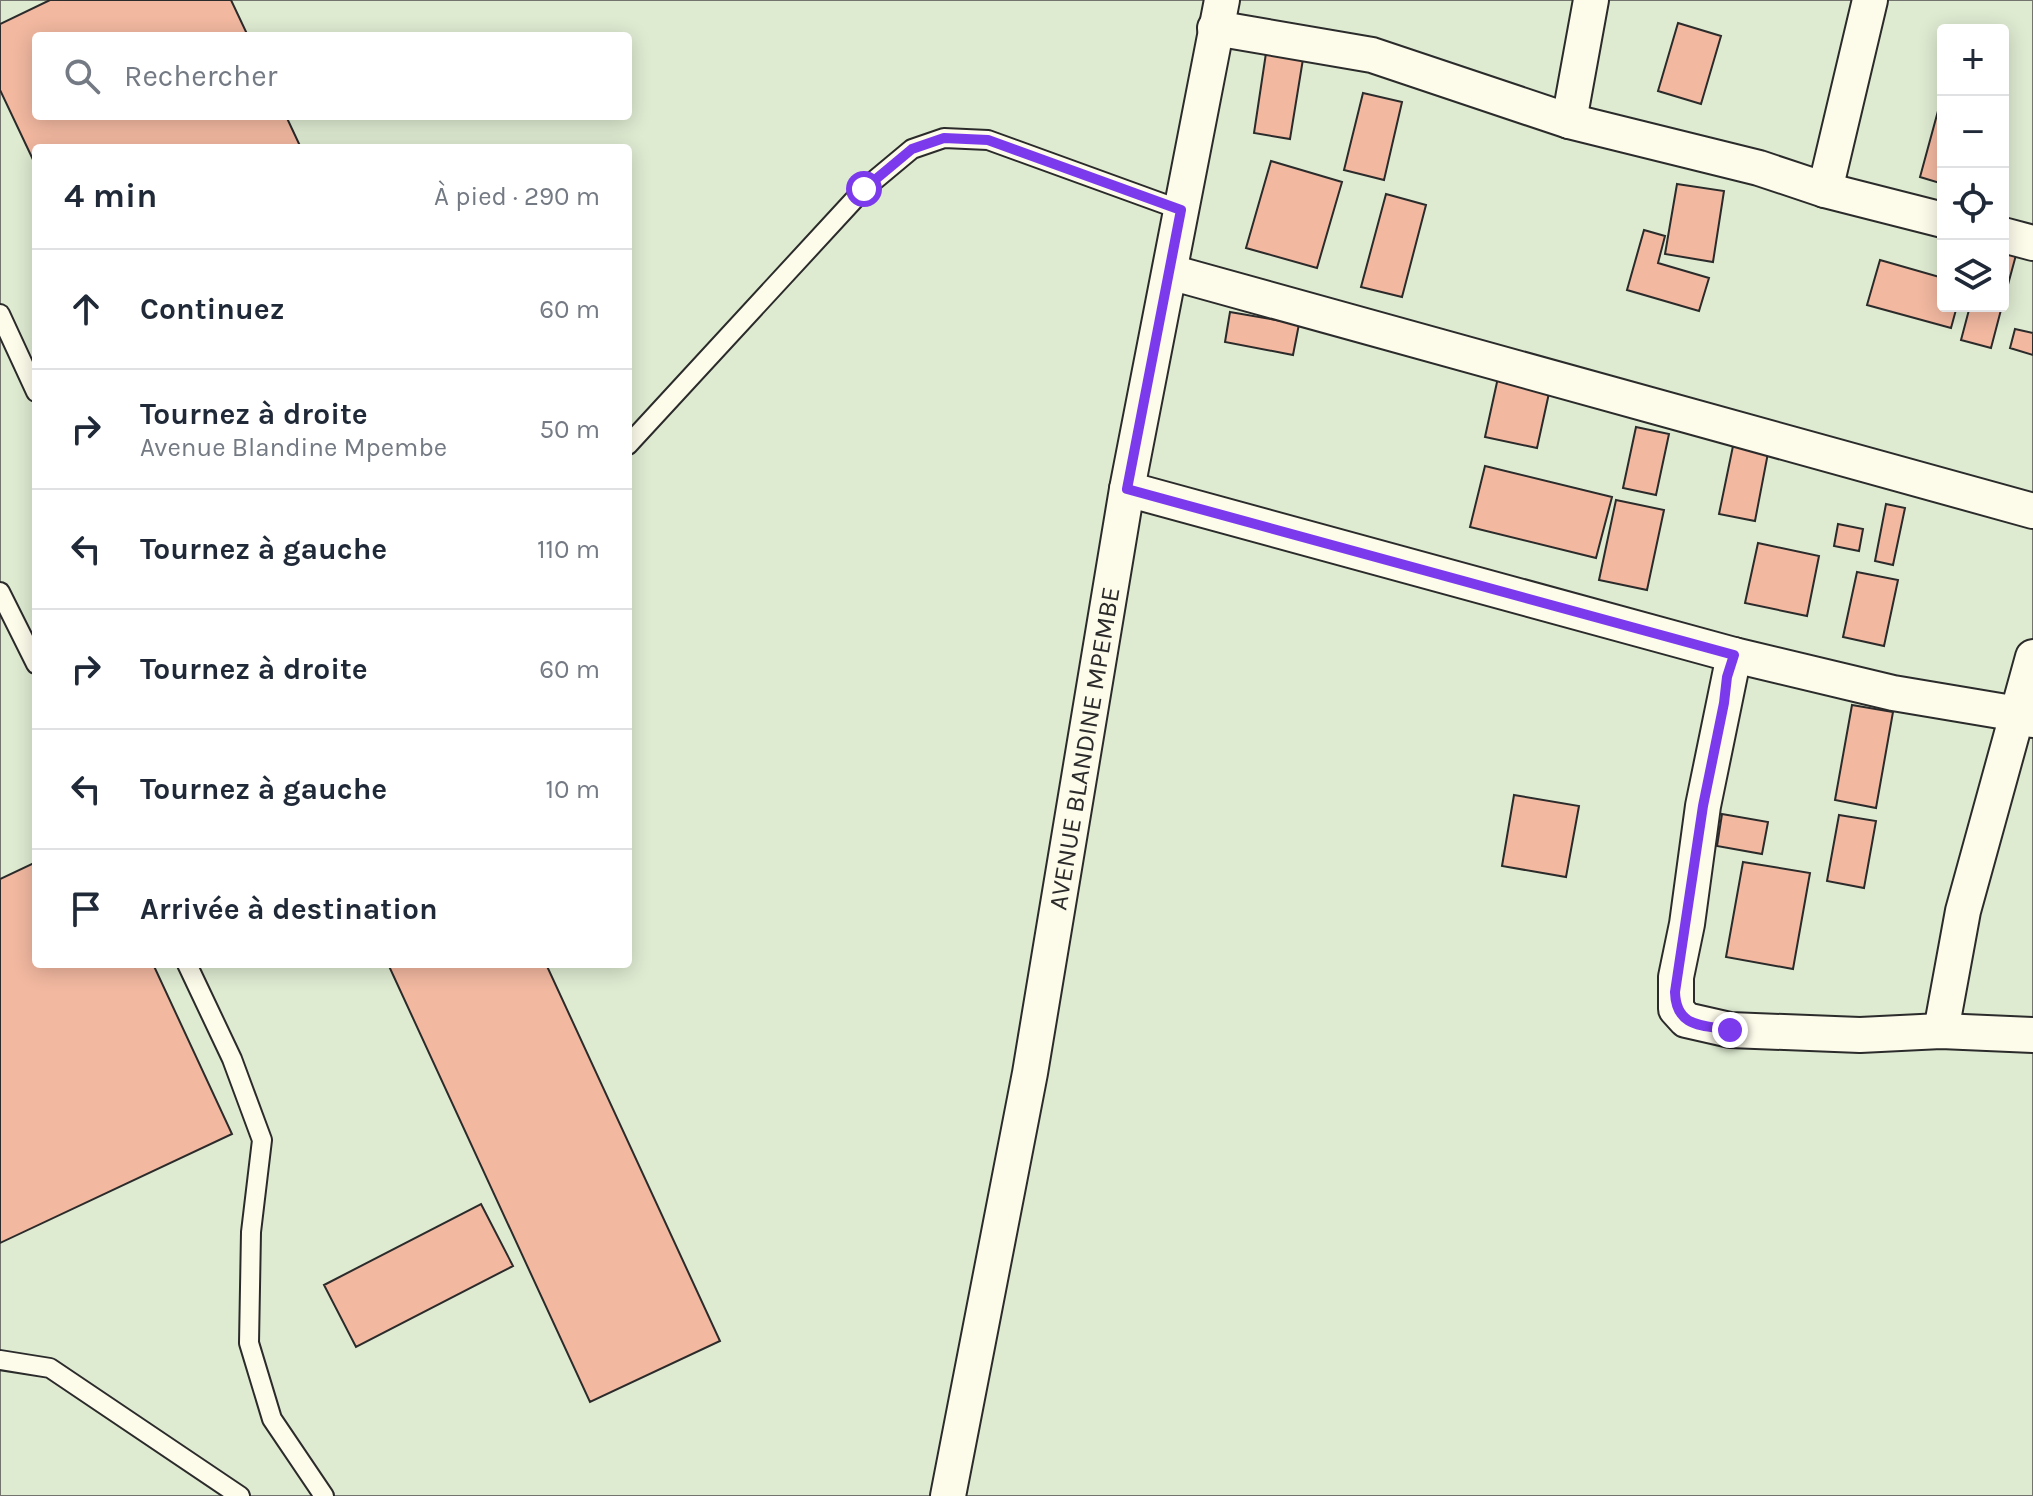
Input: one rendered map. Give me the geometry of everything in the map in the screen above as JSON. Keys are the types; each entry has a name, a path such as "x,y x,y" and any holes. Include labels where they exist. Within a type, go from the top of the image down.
{"street":[{"path":"1569,121 1591,0"},
{"path":"1825,190 1870,0"},
{"path":"1218,14 1372,55 1569,121 1759,168 1825,190 1937,218"},
{"name":"AVENUE BLANDINE MPEMBE","path":"948,1496 1030,1073 1127,489 1218,14"},
{"path":"2009,237 2033,243"},
{"path":"1170,272 2033,511"},
{"path":"1127,489 1734,655 1893,693 2025,717"},
{"path":"1734,655 1727,677 1722,718 1703,806 1687,924 1676,977 1676,1009 1686,1020 1730,1030 1860,1035 1941,1031 2033,1035"},
{"path":"1941,1031 1963,911 2025,717 2033,657"}],"lane":[{"path":"632,441 864,189 912,149 944,138 988,140 1181,210"},
{"path":"0,314 32,383"},
{"path":"0,592 32,656"},
{"path":"189,968 232,1059 262,1140 251,1232 249,1343 272,1419 324,1496"},
{"path":"0,1360 50,1368 240,1496"}],"green space":[{"path":"0,0 2033,0 2033,1496 0,1496"}],"building":[{"path":"50,0 231,0 246,32 32,32 32,120 288,120 299,144 32,144 32,158 0,90 0,24"},
{"path":"1678,23 1721,36 1701,104 1658,91"},
{"path":"1266,53 1303,59 1290,139 1254,133"},
{"path":"1363,93 1402,102 1384,180 1344,170"},
{"path":"1937,115 1937,182 1920,177"},
{"path":"1271,161 1342,182 1317,268 1246,248"},
{"path":"1677,184 1724,191 1713,262 1665,254"},
{"path":"1386,194 1426,205 1402,297 1361,287"},
{"path":"1644,230 1665,236 1658,263 1709,278 1699,311 1627,290"},
{"path":"2009,253 2016,255 2009,281"},
{"path":"1880,260 1937,276 1937,312 1955,312 1951,328 1867,305"},
{"path":"1230,312 1299,324 1293,355 1225,342"},
{"path":"1968,312 2000,312 1991,348 1961,340"},
{"path":"2015,329 2033,333 2033,355 2010,348"},
{"path":"1499,373 1551,384 1537,448 1485,437"},
{"path":"1636,427 1669,434 1656,495 1623,488"},
{"path":"1733,446 1768,453 1755,521 1719,514"},
{"path":"1485,466 1612,497 1596,558 1470,527"},
{"path":"1616,500 1664,510 1647,590 1599,580"},
{"path":"1886,504 1905,508 1893,565 1875,561"},
{"path":"1838,524 1863,529 1859,551 1834,546"},
{"path":"1758,543 1819,556 1807,616 1745,603"},
{"path":"1857,572 1898,580 1884,646 1843,637"},
{"path":"1852,705 1893,712 1876,808 1835,800"},
{"path":"1514,795 1579,806 1566,877 1502,866"},
{"path":"1722,814 1768,822 1762,854 1717,846"},
{"path":"1839,815 1876,821 1864,888 1827,881"},
{"path":"1743,862 1810,873 1793,969 1726,957"},
{"path":"32,864 32,968 155,968 232,1134 0,1243 0,879"},
{"path":"390,968 548,968 720,1341 590,1402"},
{"path":"481,1204 513,1266 356,1347 324,1285"}],"route":[{"path":"864,189 912,149 944,138 988,140 1181,210 1127,489 1734,655 1727,677 1703,806 1675,992 1676,1009 1686,1020 1730,1030"}]}
